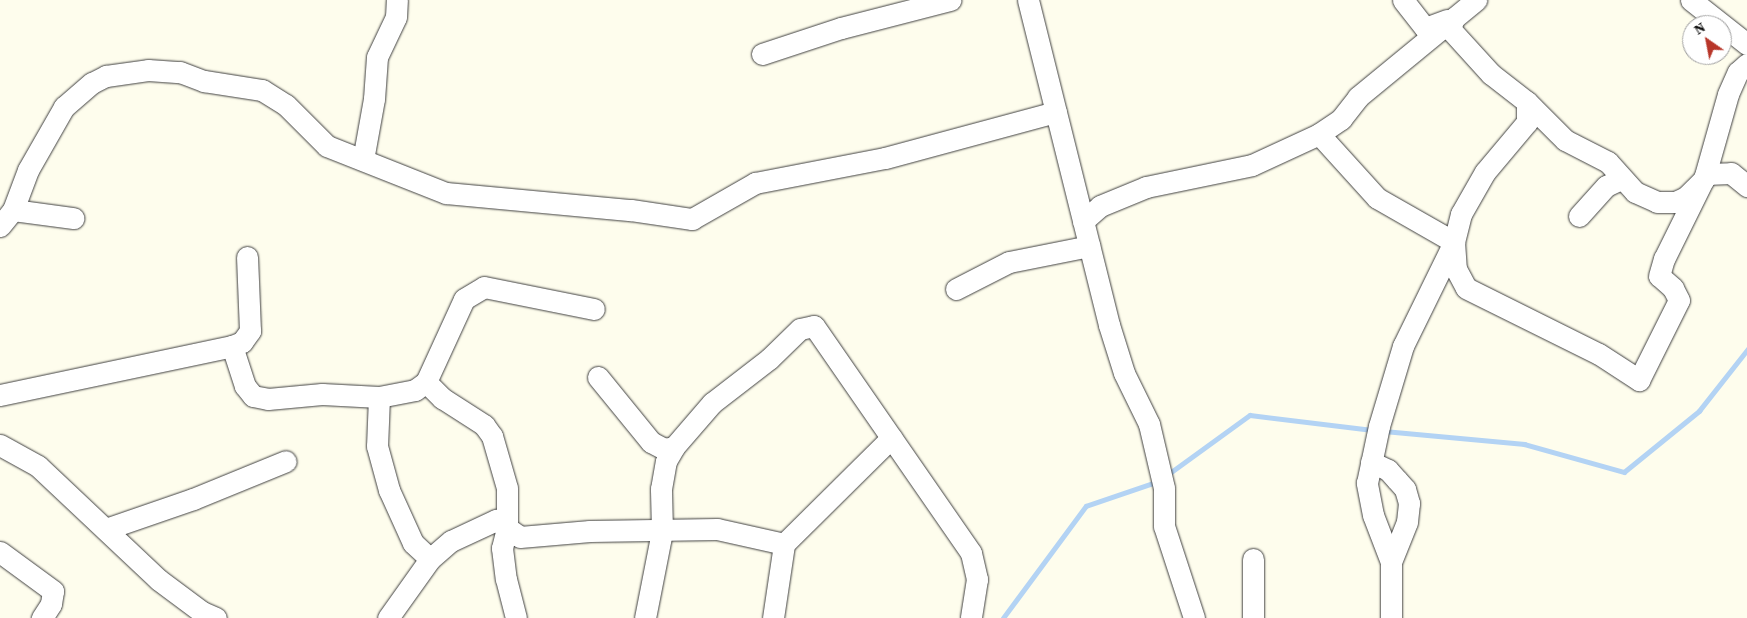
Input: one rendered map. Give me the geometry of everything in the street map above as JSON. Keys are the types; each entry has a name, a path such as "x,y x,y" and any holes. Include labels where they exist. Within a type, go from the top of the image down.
{"street":[{"path":"363,160 374,99 377,57 396,17 396,0"},
{"path":"762,54 841,28 950,0"},
{"path":"1028,0 1089,246 1124,373 1149,424 1162,481 1164,526 1194,618"},
{"path":"1403,0 1425,28 1454,18"},
{"path":"1083,221 1100,206 1146,187 1252,165 1319,134 1340,119 1358,97 1476,0"},
{"path":"1691,0 1747,44"},
{"path":"1454,18 1450,29 1491,74 1527,102 1565,140 1608,162 1621,179 1636,192 1657,202 1674,202 1686,197 1704,180 1728,94 1738,72 1747,64"},
{"path":"0,226 13,210 28,170 64,107 92,83 106,76 148,70 180,72 204,80 262,90 286,105 327,146 446,193 602,207 692,219 755,183 885,158 1056,112"},
{"path":"1391,618 1391,562 1373,515 1367,483 1378,431 1403,346 1454,242 1461,214 1485,172 1527,122 1527,102"},
{"path":"1319,134 1338,152 1377,198 1454,242"},
{"path":"1454,242 1456,269 1466,288 1599,354 1639,380 1679,300 1673,288 1659,276 1664,259 1706,174 1731,173 1747,186"},
{"path":"1580,216 1606,186 1621,179"},
{"path":"13,210 73,218"},
{"path":"956,289 1009,262 1089,246"},
{"path":"0,395 232,346 242,342 250,331 247,257"},
{"path":"232,346 246,386 253,396 268,400 322,394 379,397 415,390 426,382 442,352 456,312 471,292 484,287 594,309"},
{"path":"645,618 662,532 661,489 666,461 674,447 712,403 769,359 800,329 814,326 971,553 977,579 971,618"},
{"path":"598,377 651,442 664,449 674,447"},
{"path":"426,382 442,398 484,425 492,436 507,488 507,528 502,548 506,579 516,618"},
{"path":"379,397 377,446 389,490 412,543 430,559"},
{"path":"772,618 784,544 891,438"},
{"path":"0,445 38,466 106,528 159,580 202,612 216,618"},
{"path":"106,528 193,499 286,461"},
{"path":"1371,462 1388,470 1404,489 1409,503 1407,522 1391,562"},
{"path":"388,618 430,559 451,541 496,520 520,537 590,531 662,532 717,529 784,544"},
{"path":"0,552 53,591 51,604 42,618"},
{"path":"1253,559 1253,618"}],"waterway":[{"path":"1384,431 1524,444 1624,472 1699,411 1747,350"},
{"path":"1167,475 1250,415 1372,430"},
{"path":"1003,618 1086,506 1156,482"}]}
